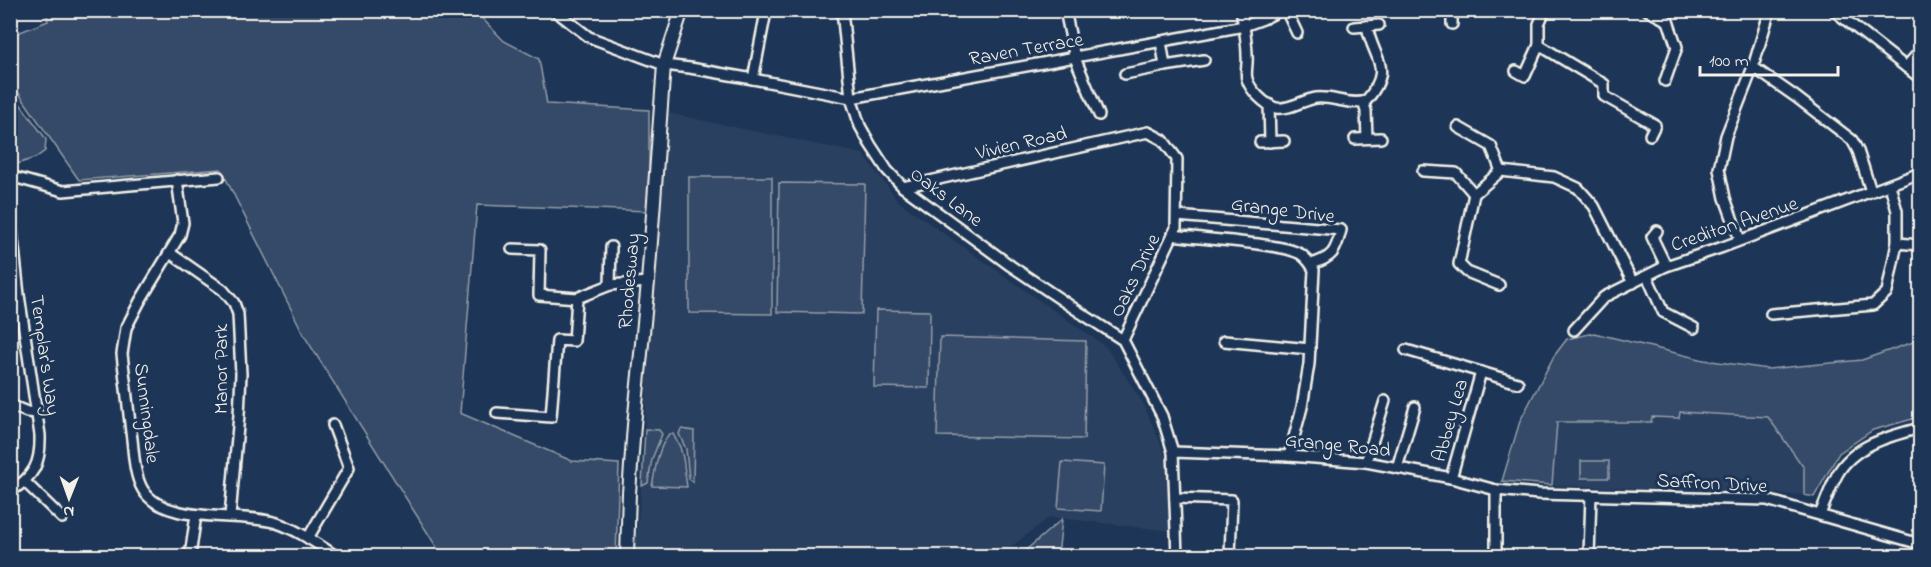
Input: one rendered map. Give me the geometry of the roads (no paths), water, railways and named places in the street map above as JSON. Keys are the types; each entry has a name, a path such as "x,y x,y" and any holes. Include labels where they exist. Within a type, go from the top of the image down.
{"street":[{"path":"554,10 589,37 664,65 851,98"},
{"path":"567,20 573,10"},
{"name":"Rhodesway","path":"627,556 632,445 648,282 664,65 682,10"},
{"name":"Oaks Lane","path":"842,10 851,98 860,126 887,170 903,188 1011,266 1123,340"},
{"path":"1065,10 1075,58 1099,116"},
{"path":"1241,10 1248,55 1246,78 1251,88 1275,108 1317,98 1351,103 1366,101 1377,87 1381,71 1380,61 1369,39 1367,26"},
{"name":"Raven Terrace","path":"851,98 1244,26 1263,20 1281,10"},
{"path":"1286,10 1297,33"},
{"path":"1452,10 1452,24"},
{"path":"1516,71 1525,75 1539,45 1539,24 1545,10"},
{"path":"1647,10 1668,21"},
{"path":"1665,81 1677,47 1668,21 1672,10"},
{"path":"1740,240 1725,198 1719,169 1726,136 1753,67 1770,10"},
{"path":"1833,10 1920,78"},
{"path":"753,79 765,17"},
{"path":"1354,27 1379,25"},
{"path":"1161,41 1165,66"},
{"path":"1539,45 1604,84 1604,96 1655,125 1650,135"},
{"path":"1906,67 1920,51"},
{"path":"1125,74 1204,60"},
{"path":"1753,67 1797,97 1852,140 1871,191"},
{"path":"1363,102 1366,111 1367,138"},
{"path":"1269,104 1270,142"},
{"path":"1458,127 1491,146 1501,171"},
{"name":"Vivien Road","path":"903,188 1148,132"},
{"name":"Oaks Drive","path":"1123,340 1176,228 1177,159 1163,140 1148,132"},
{"path":"1355,139 1381,138"},
{"path":"1260,142 1284,141"},
{"path":"1424,171 1456,173 1474,194"},
{"path":"1499,285 1467,272 1459,264 1474,194 1501,171 1554,177 1578,188 1594,206 1633,284"},
{"name":"Crediton Avenue","path":"1574,330 1604,297 1666,266 1920,173"},
{"path":"10,176 63,191 219,177"},
{"name":"Sunningdale","path":"177,180 183,223 180,236 126,327 122,354 135,465 143,490 163,507 176,512 276,522 308,538 336,556"},
{"path":"1771,314 1873,305 1887,292 1897,243 1897,212 1890,185"},
{"name":"Templar's Way","path":"10,211 15,294 37,413 41,450 38,462 25,482 10,492"},
{"name":"Grange Drive","path":"1173,235 1282,248 1301,254 1311,264 1323,261 1336,250 1341,230 1177,216"},
{"path":"1657,231 1652,237 1666,266"},
{"path":"1897,243 1920,245"},
{"path":"610,285 611,247"},
{"path":"512,249 540,250 539,295 577,298 610,285 648,282"},
{"name":"Manor Park","path":"170,253 223,290 234,303 238,314 241,374 240,415 230,516"},
{"path":"1289,456 1310,364 1314,270 1311,264"},
{"path":"1647,276 1663,312 1694,328"},
{"path":"497,413 551,417 557,340 574,341 577,298"},
{"path":"1123,340 1162,416 1173,452 1177,556"},
{"path":"1224,341 1310,349"},
{"name":"Abbey Lea","path":"1406,350 1518,383"},
{"name":"Abbey Lea","path":"1451,478 1481,372"},
{"path":"1366,462 1385,401"},
{"path":"10,405 27,412 37,413"},
{"path":"1397,468 1415,407"},
{"path":"308,538 350,468 333,425"},
{"path":"1820,514 1838,473 1855,455 1876,441 1919,432"},
{"name":"Grange Road","path":"1173,452 1289,456 1366,462 1451,478 1497,490"},
{"path":"25,482 62,518"},
{"path":"1496,556 1497,490"},
{"name":"Saffron Drive","path":"1497,490 1539,494 1767,500 1920,544"},
{"path":"1589,556 1591,495"},
{"path":"1175,498 1232,500 1230,556"},
{"path":"190,556 196,515"}]}
